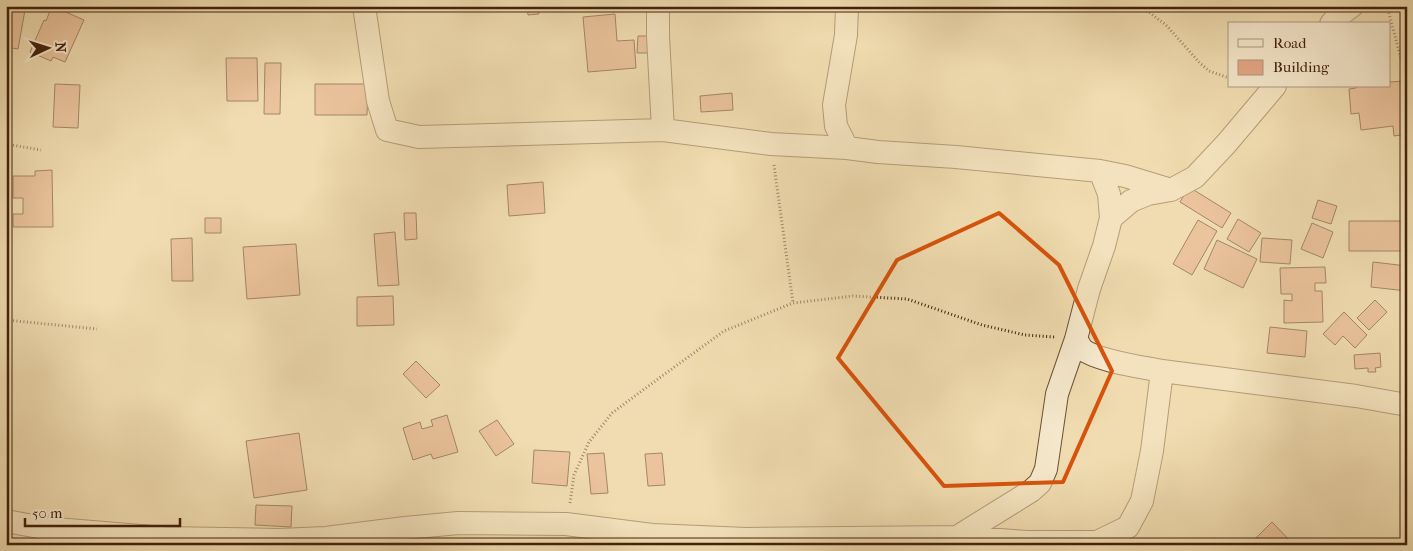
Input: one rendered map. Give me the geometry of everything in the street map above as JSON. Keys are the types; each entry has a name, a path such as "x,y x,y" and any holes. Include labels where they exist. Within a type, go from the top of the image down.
{"street":[{"path":"364,6 378,101 387,130 418,136 663,130 771,144 847,148 1100,171 1125,176 1171,190"},
{"path":"658,6 663,130"},
{"path":"847,6 846,35 834,105 836,126 847,148"},
{"path":"1333,22 1352,6"},
{"path":"1110,218 1131,201 1148,194 1171,190 1195,177 1273,88"},
{"path":"957,537 1031,491 1040,483 1046,469 1057,394 1076,339 1089,289 1104,246 1110,218 1109,194 1100,171"},
{"path":"1076,339 1082,348 1092,354 1118,363 1162,371 1356,396 1407,405"},
{"path":"6,521 44,528 164,538 278,542 458,523 566,524 652,535 746,539 957,537 1028,542 1096,543 1128,527 1142,502 1152,451 1162,371"}],"path":[{"path":"1137,6 1166,25 1209,71 1228,78"},
{"path":"1387,6 1407,81"},
{"path":"6,144 41,150"},
{"path":"771,144 792,303"},
{"path":"566,524 574,475 588,442 612,413 724,331 792,303 853,296 907,299 982,325 1025,335 1076,339"},
{"path":"6,320 97,329"}],"highlighted area":[{"path":"999,213 1059,265 1112,371 1063,482 944,486 838,358 897,260"}],"building":[{"path":"6,6 25,10 18,49 6,47"},
{"path":"52,6 84,20 65,62 53,57 51,61 30,52"},
{"path":"527,6 537,6 539,14 528,15"},
{"path":"615,14 617,41 634,40 636,68 588,72 583,17"},
{"path":"638,36 654,36 654,53 637,53"},
{"path":"226,58 257,58 258,101 227,101"},
{"path":"265,63 281,63 280,114 264,114"},
{"path":"1404,81 1405,93 1407,93 1407,145 1402,146 1401,135 1394,136 1393,126 1361,130 1359,113 1351,114 1349,89 1390,88 1390,82"},
{"path":"55,84 80,85 78,128 53,127"},
{"path":"315,84 368,84 367,115 315,115"},
{"path":"732,93 733,110 701,112 700,96"},
{"path":"52,170 53,227 13,227 13,214 23,214 23,198 13,198 13,176 35,176 35,171"},
{"path":"543,182 545,213 509,216 507,185"},
{"path":"1189,187 1231,213 1222,228 1180,202"},
{"path":"1318,200 1337,206 1331,224 1312,218"},
{"path":"404,213 416,213 417,239 405,240"},
{"path":"205,218 221,218 221,233 205,233"},
{"path":"1238,219 1261,233 1249,252 1227,239"},
{"path":"1198,220 1217,231 1192,275 1173,264"},
{"path":"1349,221 1404,221 1404,251 1349,251"},
{"path":"1312,223 1333,232 1323,258 1301,249"},
{"path":"395,232 399,285 378,286 374,234"},
{"path":"192,238 193,281 172,281 171,239"},
{"path":"1262,238 1292,240 1290,264 1260,262"},
{"path":"1217,240 1257,259 1243,288 1204,269"},
{"path":"296,244 300,295 247,299 243,247"},
{"path":"1373,262 1407,266 1407,291 1371,287"},
{"path":"1325,267 1326,283 1315,283 1315,291 1322,291 1323,322 1284,323 1284,300 1292,301 1292,294 1281,294 1280,268"},
{"path":"393,296 394,325 357,326 357,297"},
{"path":"1375,300 1387,312 1369,330 1357,318"},
{"path":"1344,312 1367,335 1355,348 1343,336 1335,345 1323,334"},
{"path":"1270,327 1307,331 1305,357 1267,353"},
{"path":"1380,353 1381,367 1375,368 1376,372 1368,372 1368,368 1355,369 1354,355"},
{"path":"416,361 440,385 426,398 403,374"},
{"path":"447,415 458,452 433,459 431,454 413,460 403,428 420,422 422,429 433,426 431,420"},
{"path":"497,420 514,444 496,456 479,431"},
{"path":"299,433 307,490 254,498 246,441"},
{"path":"534,450 570,452 567,486 532,483"},
{"path":"604,453 608,493 591,494 587,454"},
{"path":"662,453 665,485 648,486 645,454"},
{"path":"256,505 292,506 291,527 255,525"},
{"path":"1272,522 1294,545 1249,545"}]}
